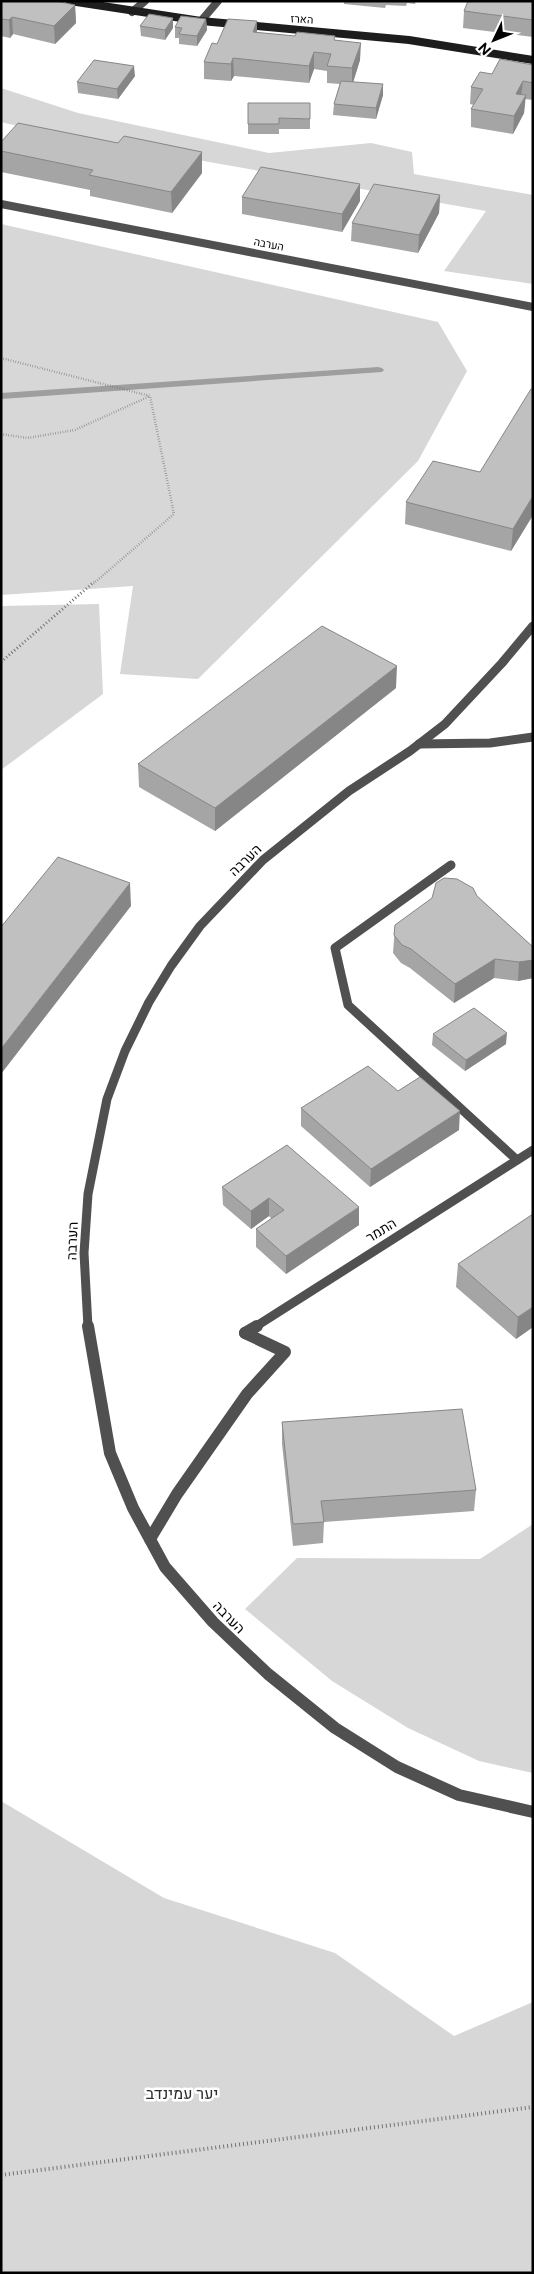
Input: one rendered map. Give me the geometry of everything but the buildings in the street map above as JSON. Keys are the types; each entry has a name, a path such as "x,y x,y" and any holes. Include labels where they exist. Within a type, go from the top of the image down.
{"street":[{"name":"הארז","path":"70,1 132,12 201,21 384,37 533,60"},
{"path":"132,12 145,1"},
{"path":"201,21 218,1"},
{"name":"הערבה","path":"1,204 92,224 533,307"},
{"name":"הערבה","path":"533,626 445,724 419,744 349,791 263,860 200,926 171,966 149,1002 125,1051 107,1099 88,1194 84,1253 86,1317 110,1453 133,1508 165,1567 213,1622 268,1674 335,1728 398,1767 459,1796 533,1812"},
{"path":"419,744 490,743 533,737"},
{"path":"450,865 335,948 348,1005 517,1160"},
{"name":"התמר","path":"150,1539 177,1494 248,1394 286,1352 245,1333 533,1150"}],"path":[{"path":"1,358 150,396"},
{"path":"1,434 27,438 75,430 150,396"},
{"path":"1,662 174,514 150,396"},
{"path":"1,2176 533,2107"}],"green space":[{"path":"1,88 78,113 269,153 371,143 412,152 414,174 533,195 533,284 444,271 486,211 56,135 1,122"},
{"path":"1,224 438,322 467,371 418,461 198,679 120,674 133,586 1,595"},
{"path":"99,604 103,694 1,770 1,606"},
{"path":"533,1524 533,1773 479,1761 408,1728 332,1681 245,1609 297,1558 480,1559"},
{"name":"יער עמינדב","path":"1,1801 164,1898 335,1953 454,2036 533,2002 533,2273 1,2273"}],"waterway":[{"path":"1,396 378,370"}]}
